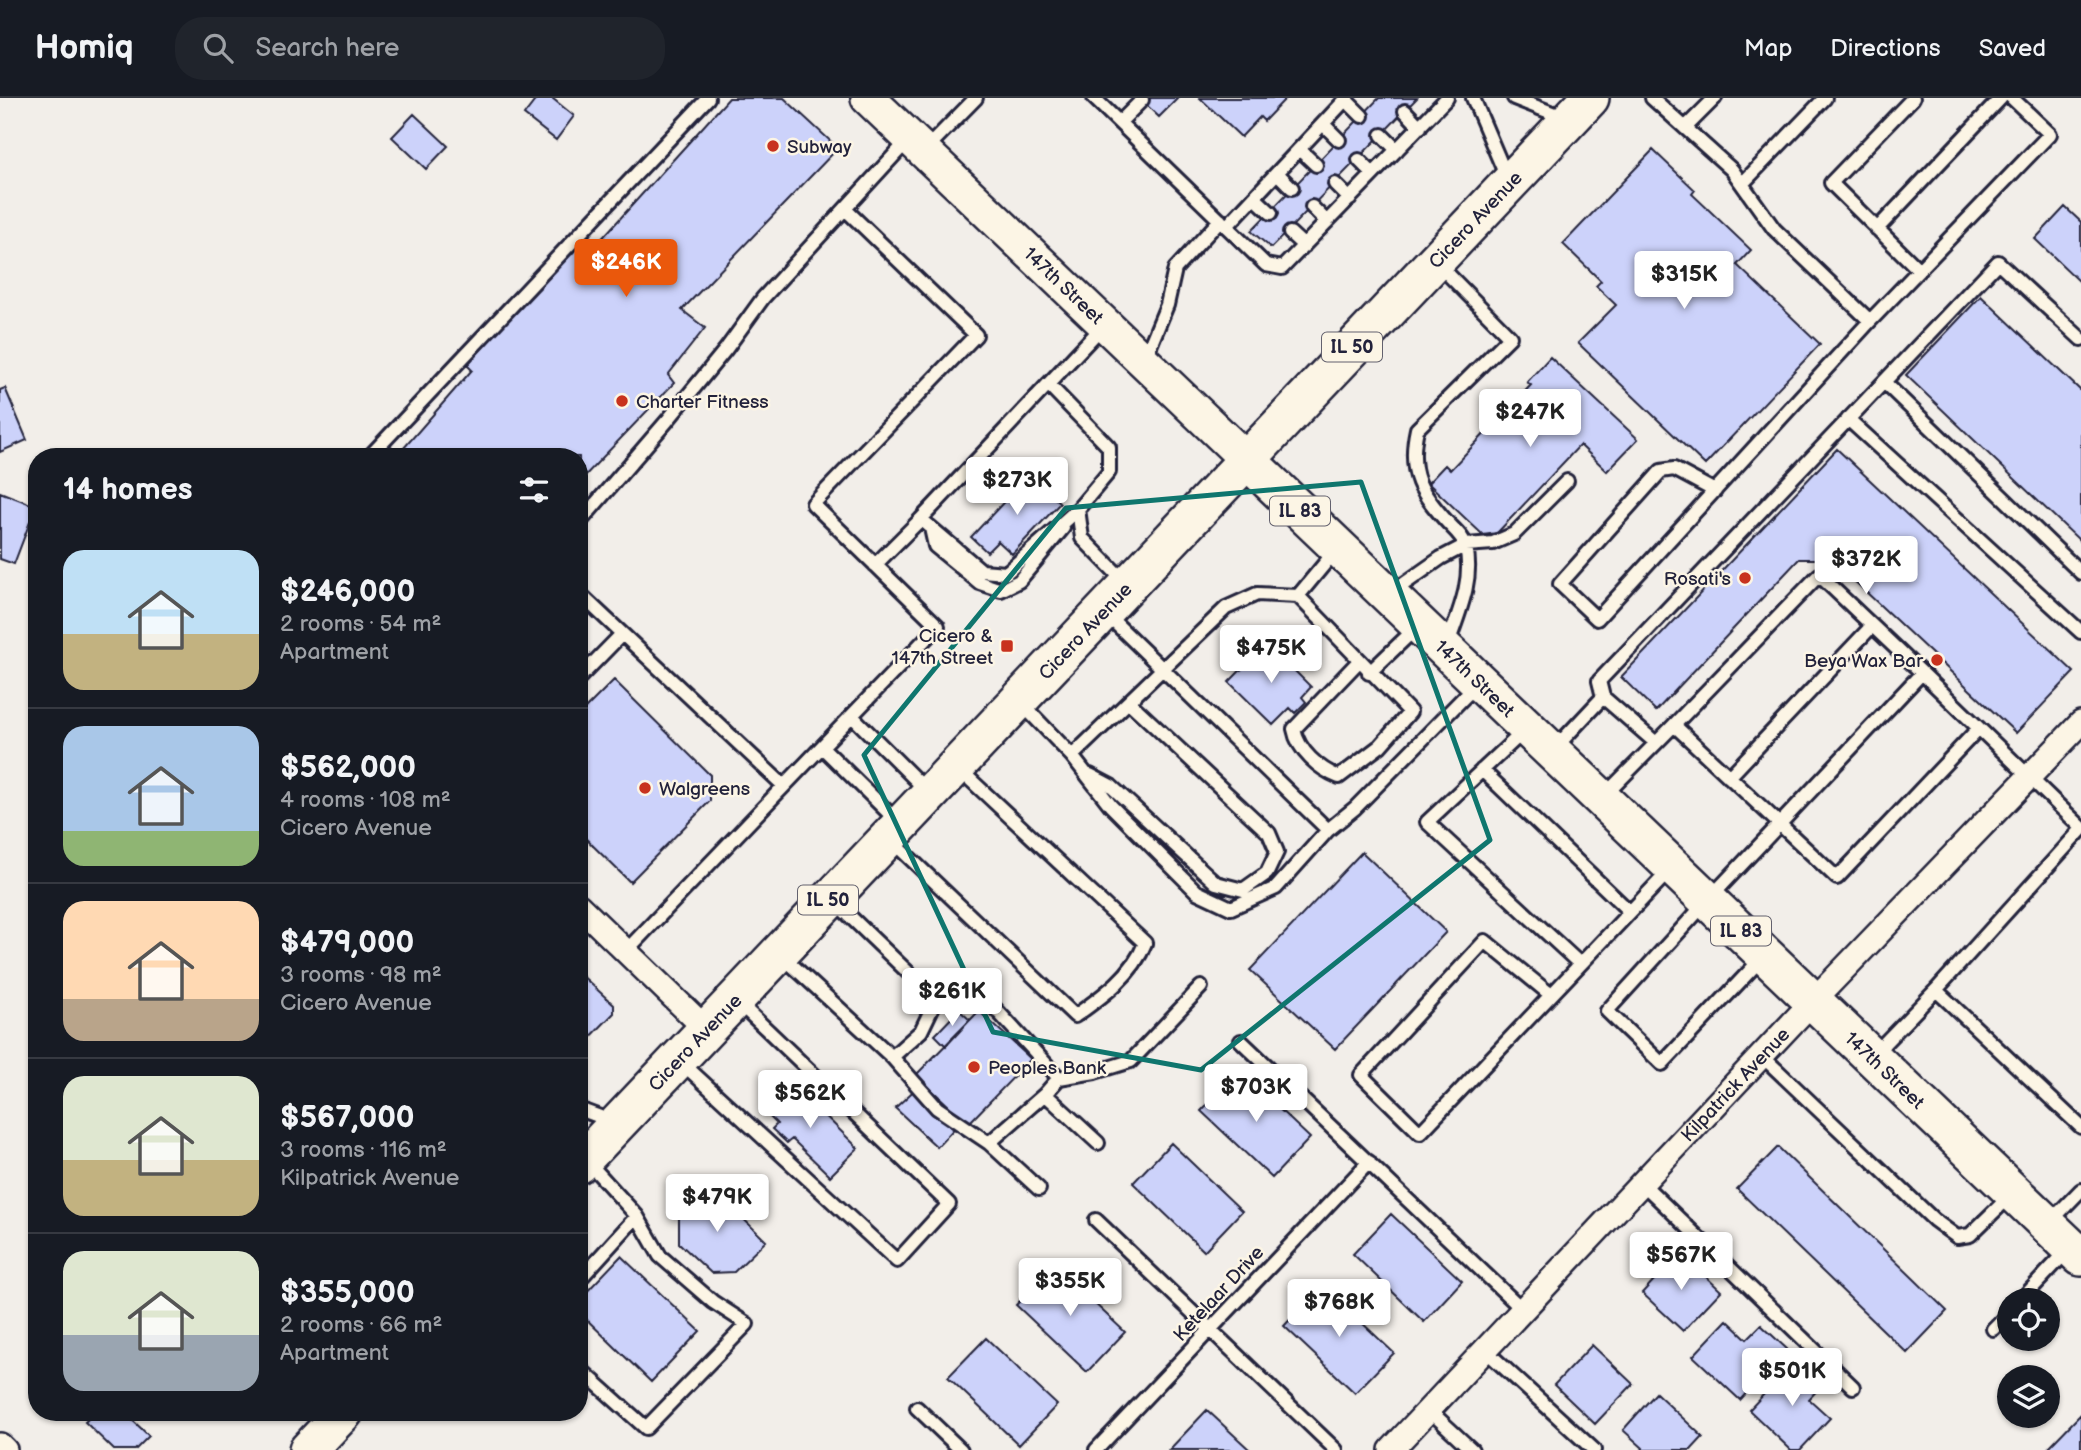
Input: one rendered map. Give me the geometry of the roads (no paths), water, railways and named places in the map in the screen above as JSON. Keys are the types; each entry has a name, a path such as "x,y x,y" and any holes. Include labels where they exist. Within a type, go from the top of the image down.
{"main road":[{"name":"147th Street","path":"868,98 2067,1243"},
{"name":"Cicero Avenue","path":"588,1154 1579,109"},
{"path":"308,1450 335,1421"}],"street":[{"name":"Kilpatrick Avenue","path":"1391,1450 1813,1001 2081,723"},
{"path":"588,915 706,1029"},
{"path":"0,1445 5,1450"}],"lane":[{"path":"377,448 708,98"},
{"path":"588,513 726,349 763,298 845,209 917,145 976,98"},
{"path":"1094,98 1266,265 1282,268 1447,98"},
{"path":"1473,98 1509,182"},
{"path":"1514,98 1579,109"},
{"path":"1652,98 1732,170 1774,229 1870,321"},
{"path":"1685,128 1715,98"},
{"path":"1742,184 1825,98"},
{"path":"1913,98 1831,183 1919,270"},
{"path":"1877,229 2000,98"},
{"path":"1715,491 1674,469 1661,471 1560,584 1597,619 1715,491 1870,321 2050,134 2012,98"},
{"path":"1144,361 1167,306 1175,269 1254,197 1346,99 1362,116"},
{"path":"1120,122 1142,100"},
{"path":"1405,111 1420,127"},
{"path":"1323,124 1339,141"},
{"path":"1382,135 1397,150"},
{"path":"1299,149 1316,165"},
{"path":"1359,160 1373,174"},
{"path":"1277,173 1292,188"},
{"path":"1335,184 1350,199"},
{"path":"1254,197 1271,213"},
{"path":"1312,207 1327,222"},
{"path":"625,951 939,626 813,504 976,335 845,209"},
{"path":"1290,233 1304,246"},
{"path":"1435,261 1510,337 1417,429 1412,449 1414,470 1426,499 1466,545 1469,582 1446,650"},
{"path":"1656,743 1603,697 1599,681 1998,262 2081,338"},
{"path":"875,565 926,523 1048,384 1105,324"},
{"path":"1884,382 2081,573"},
{"path":"926,523 935,546 980,583 1001,590 1019,581 1062,531 1067,517 1109,472 1109,447 1048,384"},
{"path":"1848,419 2081,632"},
{"path":"1389,595 1441,558 1466,545 1493,543 1514,534 1567,481"},
{"path":"1077,509 1082,538 1128,584"},
{"path":"1298,596 1339,547"},
{"path":"1602,799 1819,575 2030,776 2081,828 1937,990 1872,1057"},
{"path":"1072,756 1226,608 1257,594 1298,596 1410,712 1380,746 1339,777 1326,772 1296,742 1294,729 1359,661"},
{"path":"588,602 784,786"},
{"path":"1102,611 1328,830"},
{"path":"1370,673 1420,625"},
{"path":"1729,777 1872,626"},
{"path":"588,669 622,634"},
{"path":"1765,955 1662,1064 1607,1011 1922,673"},
{"path":"1018,700 1072,756 1111,806 1197,892 1231,908 1276,888 1328,830 1355,808 1479,682"},
{"path":"1580,964 1426,822 1482,770 1540,740 1603,697"},
{"path":"1086,774 1111,786 1216,883 1244,890 1267,873 1277,852 1269,833 1129,702"},
{"path":"852,716 929,793"},
{"path":"1674,725 1837,878 1979,728"},
{"path":"822,747 894,831 1075,1016 1102,997 1138,961 1145,943 956,765"},
{"path":"1482,770 1630,912"},
{"path":"1551,995 1485,941 1361,1075 1420,1133 1673,867"},
{"path":"831,898 915,979 933,1006 921,1031 892,1057"},
{"path":"779,953 892,1057 937,1108 989,1143 1039,1189"},
{"path":"915,979 958,981 991,1004 1059,1078"},
{"path":"989,1143 1045,1094 1059,1078 1131,1062 1201,987"},
{"path":"1937,990 2081,1127"},
{"path":"678,1059 897,1261 949,1204 735,999"},
{"path":"1241,1041 1523,1310"},
{"path":"1762,1056 1934,1220 1956,1237 1970,1235 2014,1192"},
{"path":"1045,1094 1098,1143"},
{"path":"588,1112 617,1123"},
{"name":"Ketelaar Drive","path":"1096,1450 1369,1162"},
{"path":"588,1167 637,1216 660,1255 713,1302 747,1324 646,1428 588,1376"},
{"path":"1643,1183 1853,1387"},
{"path":"2031,1288 2067,1243 2081,1190"},
{"path":"588,1270 637,1216"},
{"path":"1096,1220 1336,1450"},
{"path":"1993,1329 1997,1325"},
{"path":"1485,1350 1594,1450"},
{"path":"917,1408 961,1450"},
{"path":"1429,1410 1472,1450"}],"place":[{"name":"Subway","path":"773,146"},
{"name":"Charter Fitness","path":"622,401"},
{"name":"Rosati's","path":"1745,578"},
{"name":"Cicero & 147th Street","path":"1007,646"},
{"name":"Beya Wax Bar","path":"1937,660"},
{"name":"Walgreens","path":"645,788"},
{"name":"Peoples Bank","path":"974,1067"}]}
